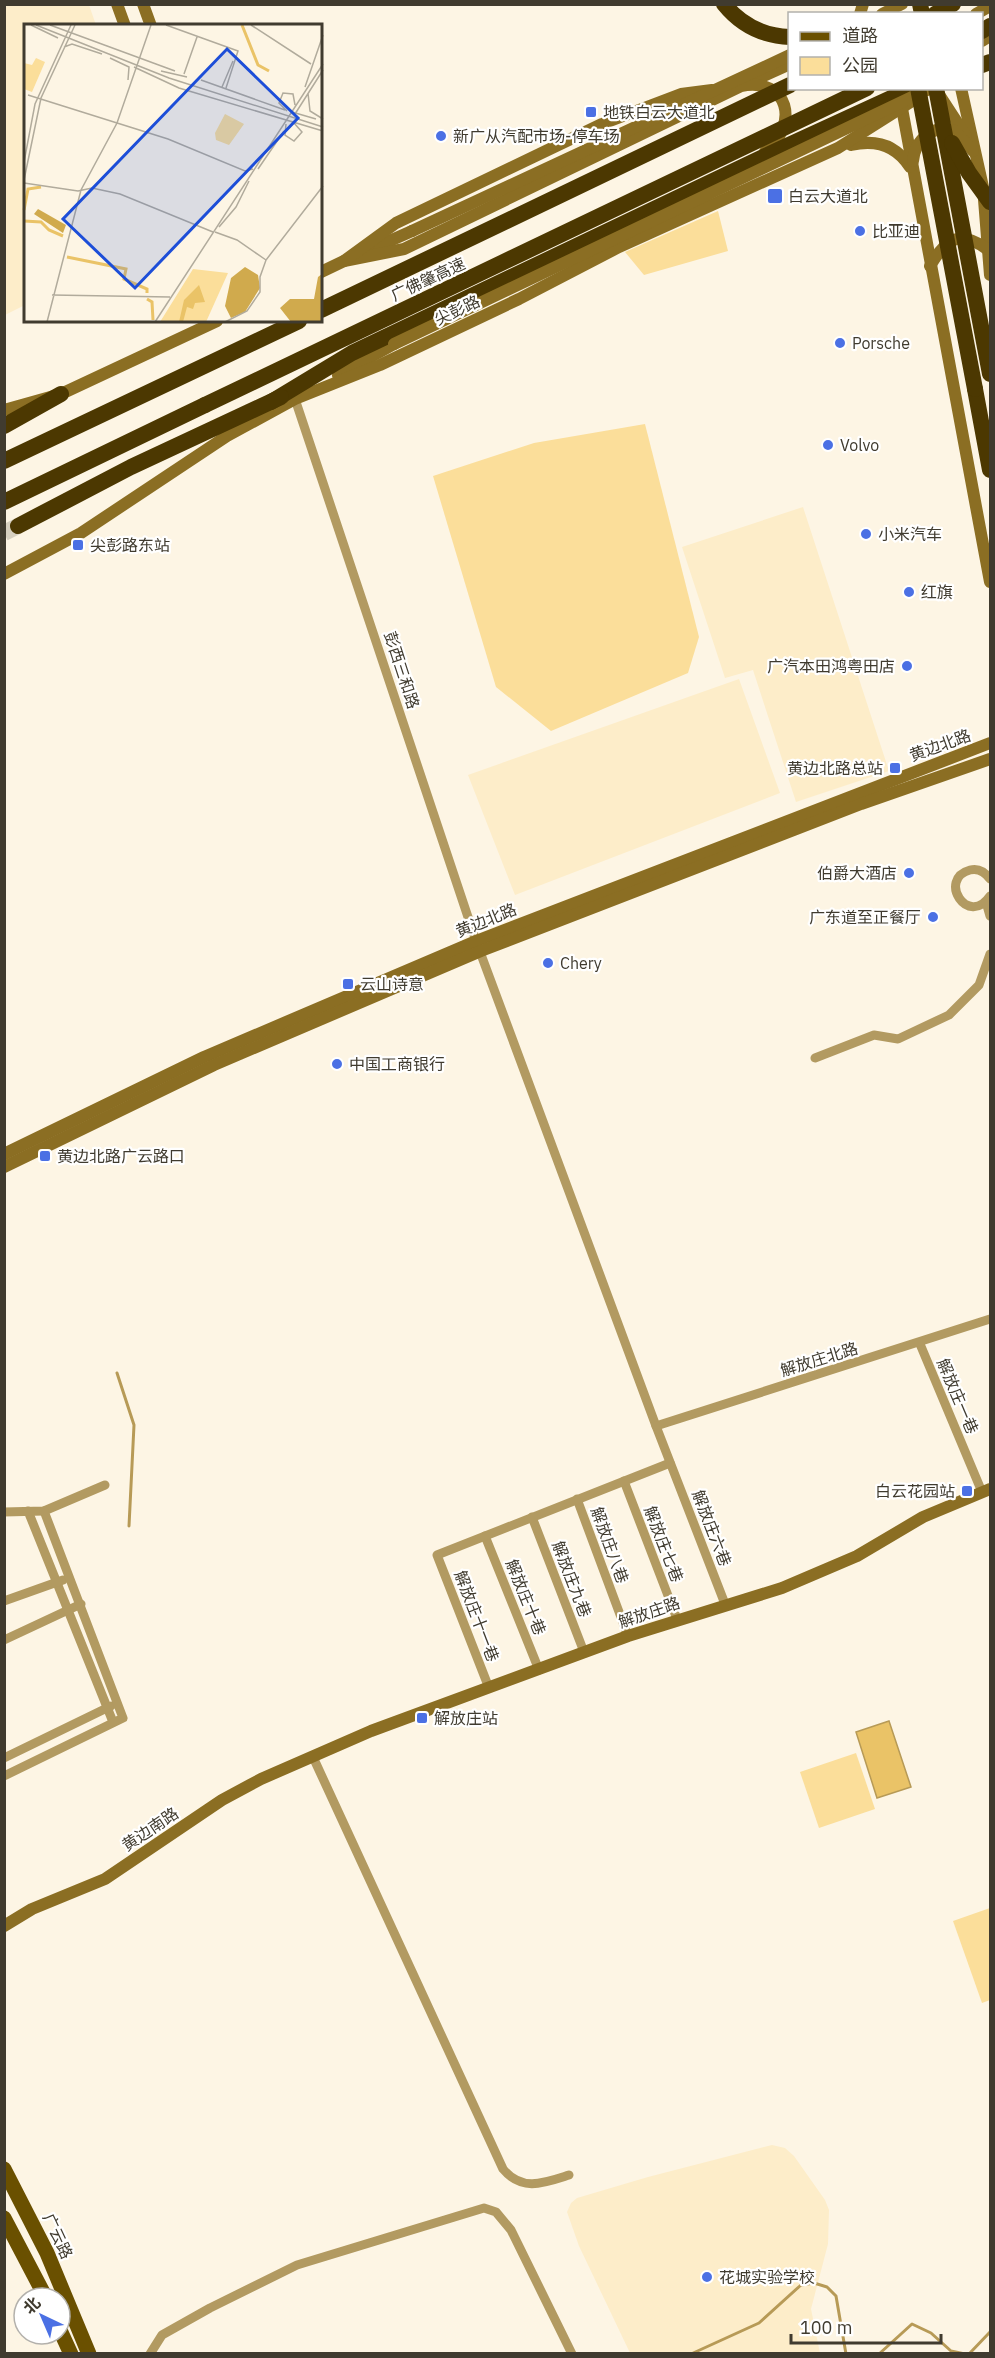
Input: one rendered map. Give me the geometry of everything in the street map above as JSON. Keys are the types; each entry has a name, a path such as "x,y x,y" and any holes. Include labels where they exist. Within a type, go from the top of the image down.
{"highway":[{"path":"724,4 754,30 788,37"},
{"path":"939,12 953,4"},
{"name":"广佛肇高速","path":"322,310 788,86"},
{"name":"广佛肇高速","path":"4,502 863,90"},
{"path":"271,402 352,353 754,161 912,90"},
{"path":"916,90 990,470"},
{"path":"934,90 942,118 990,374"},
{"path":"942,118 962,161 990,202"},
{"path":"4,461 297,322"},
{"path":"18,526 131,467 394,344"},
{"path":"4,426 61,394"}],"main road":[{"name":"广云路","path":"4,2169 47,2253 89,2354"},
{"path":"4,2218 40,2286"}],"street":[{"path":"117,4 124,24"},
{"path":"143,4 150,24"},
{"path":"883,11 902,4"},
{"path":"322,272 788,55"},
{"path":"345,261 404,249 788,64"},
{"path":"345,261 396,223 602,124 681,94 757,84 771,89 782,102 787,117 782,134 754,161"},
{"path":"898,90 990,582"},
{"path":"295,399 394,344 929,90"},
{"name":"尖彭路","path":"4,573 81,534 227,436 295,399 380,365 628,243 838,148 889,118 930,90"},
{"path":"935,90 952,112 978,159"},
{"path":"961,90 978,159 990,275"},
{"path":"913,172 917,146 926,135 938,129 955,131 967,142 978,159"},
{"path":"838,148 867,142 882,143 899,153 913,172"},
{"path":"930,266 939,250 953,240 962,237 973,240 987,249"},
{"path":"4,410 61,394 215,322"},
{"name":"彭西三和路","path":"295,399 479,946 656,1426"},
{"name":"黄边北路","path":"4,1154 204,1057 990,743"},
{"name":"黄边北路","path":"4,1167 213,1065 479,946 861,804 990,759"},
{"path":"990,879 987,874 975,869 963,873 956,883 957,895 964,904 976,906 988,899 990,916"},
{"path":"815,1058 874,1035 898,1039 949,1015 979,985 990,954"},
{"name":"解放庄北路","path":"656,1426 920,1344 990,1319"},
{"name":"解放庄一巷","path":"920,1344 986,1490"},
{"name":"解放庄六巷","path":"656,1426 725,1604"},
{"path":"485,1536 670,1463"},
{"name":"解放庄七巷","path":"624,1481 677,1619"},
{"path":"4,1512 44,1510 105,1485"},
{"name":"解放庄路","path":"313,1757 371,1731 628,1636 782,1588 833,1567 923,1517 986,1490"},
{"name":"解放庄八巷","path":"577,1499 628,1636"},
{"path":"4,1776 123,1718 44,1510"},
{"path":"28,1511 113,1722"},
{"name":"解放庄九巷","path":"532,1517 584,1652"},
{"name":"解放庄十一巷","path":"485,1536 437,1555 489,1688"},
{"name":"解放庄十巷","path":"485,1536 539,1670"},
{"path":"4,1601 70,1577"},
{"path":"4,1640 81,1604"},
{"path":"4,1758 118,1702"},
{"path":"313,1757 503,2169 517,2181 529,2185 537,2185 569,2175"},
{"name":"黄边南路","path":"4,1926 32,1909 105,1879 240,1789 313,1757"},
{"path":"150,2354 162,2334 297,2265 484,2208 496,2212 510,2230 572,2354"}],"shaded area":[{"path":"4,5 89,5 96,24 24,24 24,306 5,315"},
{"path":"803,507 889,771 796,802 753,670 725,678 682,547"},
{"path":"739,679 780,793 515,895 468,775"},
{"path":"889,1721 911,1787 877,1798 856,1732"},
{"name":"花城实验学校","path":"772,2145 785,2148 794,2156 825,2200 829,2210 828,2244 811,2309 820,2353 630,2353 579,2246 567,2212 571,2203 577,2198 648,2177"}],"green space":[{"path":"718,211 728,251 644,275 625,252"},
{"path":"645,424 699,637 688,673 551,731 496,687 433,476 534,443"},
{"path":"856,1753 875,1809 819,1828 800,1772"},
{"path":"990,1908 990,2000 982,2003 953,1921"}],"waterway":[{"path":"117,1373 134,1425 129,1526"},
{"path":"691,2354 759,2323 801,2285 814,2283 827,2287 836,2296 846,2354"},
{"path":"879,2354 912,2324 931,2333 951,2351 965,2354"},
{"path":"969,2354 990,2332"}],"tunnel":[{"path":"4,533 18,526"}],"place":[{"name":"地铁白云大道北","path":"591,112"},
{"name":"新广从汽配市场-停车场","path":"441,136"},
{"name":"白云大道北","path":"775,196"},
{"name":"比亚迪","path":"860,231"},
{"name":"Porsche","path":"840,343"},
{"name":"Volvo","path":"828,445"},
{"name":"小米汽车","path":"866,534"},
{"name":"尖彭路东站","path":"78,545"},
{"name":"红旗","path":"909,592"},
{"name":"广汽本田鸿粤田店","path":"907,666"},
{"name":"黄边北路总站","path":"895,768"},
{"name":"伯爵大酒店","path":"909,873"},
{"name":"广东道至正餐厅","path":"933,917"},
{"name":"Chery","path":"548,963"},
{"name":"云山诗意","path":"348,984"},
{"name":"中国工商银行","path":"337,1064"},
{"name":"黄边北路广云路口","path":"45,1156"},
{"name":"白云花园站","path":"967,1491"},
{"name":"解放庄站","path":"422,1718"},
{"name":"花城实验学校","path":"707,2277"}]}
